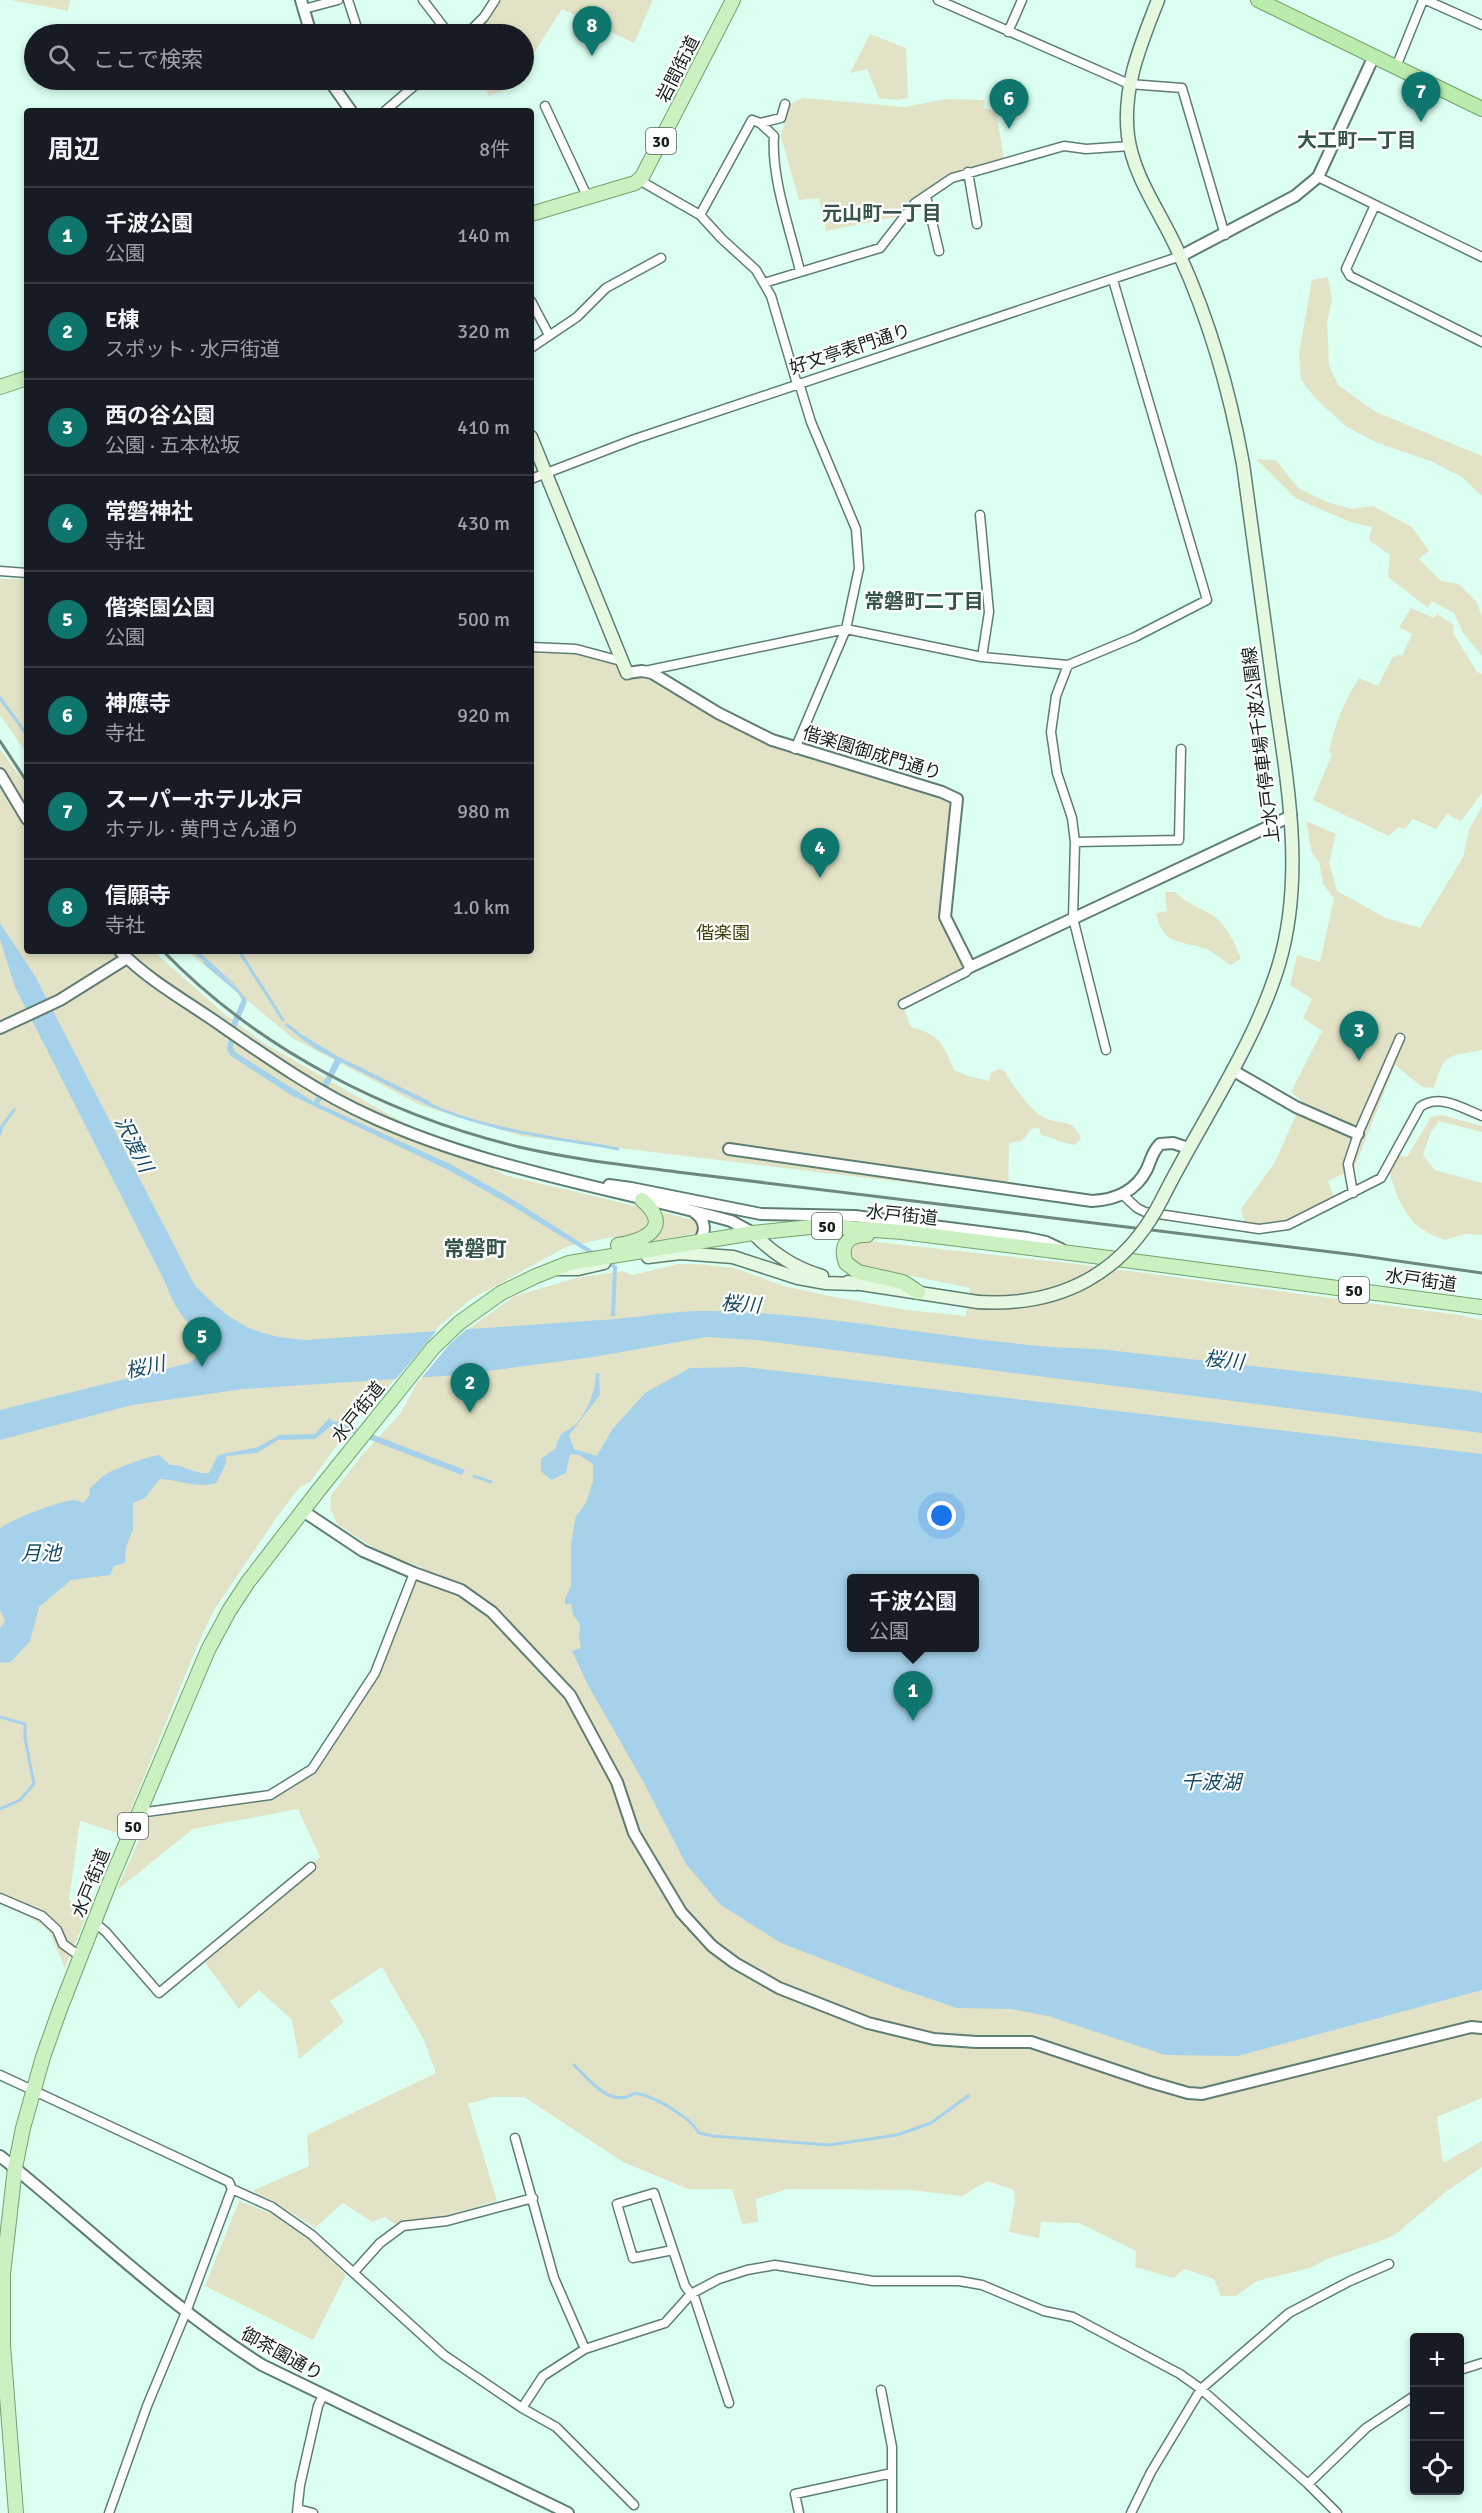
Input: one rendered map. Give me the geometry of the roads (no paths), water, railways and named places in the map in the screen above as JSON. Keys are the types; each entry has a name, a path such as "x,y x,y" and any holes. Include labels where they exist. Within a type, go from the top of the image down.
{"highway":[{"path":"1258,0 1482,109"}],"main road":[{"name":"岩間街道","path":"639,180 645,173 733,0"},
{"name":"上水戸停車場千波公園線","path":"753,1233 764,1245 795,1266 855,1284 978,1302 1028,1300 1062,1291 1088,1280 1132,1246 1152,1219 1264,1005 1285,939 1291,881 1291,816 1244,476 1234,420 1220,363 1181,256 1140,178 1130,146 1127,112 1129,84 1136,58 1158,0"},
{"path":"534,213 639,180"},
{"path":"0,387 24,379"},
{"path":"534,444 624,667"},
{"path":"569,1263 586,1251 630,1243 651,1234 656,1219 654,1212 642,1200"},
{"name":"水戸街道","path":"16,2513 3,2333 4,2221 33,2089 60,2008 139,1813 217,1632 248,1582 303,1511 434,1348 471,1313 501,1293 569,1263 753,1233 820,1226 902,1232 1066,1252 1482,1307"},
{"path":"902,1232 885,1237 853,1236 847,1240 843,1256 846,1263 858,1272 903,1282 918,1292"},
{"path":"551,1269 578,1269 661,1255 697,1253 733,1257 792,1276 826,1283 855,1284"}],"street":[{"path":"308,24 302,4 338,0"},
{"path":"348,0 356,24"},
{"path":"423,0 441,24"},
{"path":"477,24 495,0"},
{"path":"938,0 1129,84 1182,88 1225,235"},
{"path":"1008,32 1022,0"},
{"path":"1396,67 1424,0 1482,25"},
{"path":"1181,256 1225,235 1295,196 1318,177 1374,56"},
{"path":"339,90 349,108"},
{"path":"388,108 409,90"},
{"path":"760,123 781,118 784,104"},
{"path":"545,106 587,196"},
{"path":"700,214 752,120 760,123 774,136 772,151 776,172 800,271"},
{"path":"764,283 880,248 915,203 952,178 968,172 1064,146 1086,149 1130,146"},
{"path":"968,172 978,224"},
{"path":"1318,177 1482,257"},
{"path":"639,180 700,214 722,240 756,270 771,296 812,422 856,529 860,568 846,629 795,749"},
{"path":"926,196 939,251"},
{"path":"1375,205 1346,269 1350,276 1482,342"},
{"name":"好文亭表門通り","path":"534,478 635,439 798,383 1181,256"},
{"path":"534,346 576,317 606,288 661,258"},
{"path":"642,671 846,629 982,657 1068,664 1135,638 1207,600 1113,280"},
{"path":"534,307 549,335"},
{"path":"980,515 989,612 982,657"},
{"path":"0,571 24,573"},
{"path":"534,647 576,649 624,667"},
{"path":"1068,664 1056,696 1051,732 1058,773 1072,818 1076,842 1073,918 1106,1050"},
{"name":"偕楽園御成門通り","path":"624,667 659,676 772,740 795,749 942,792 957,799 945,917 970,967"},
{"path":"1076,842 1179,840 1181,749"},
{"path":"0,774 24,814"},
{"path":"903,1004 966,972 970,967 1291,816"},
{"path":"0,1028 60,1000 124,955 272,1061 314,1087 374,1118 465,1152 642,1200 731,1221 753,1233"},
{"path":"1353,1193 1348,1164 1358,1134 1400,1038"},
{"path":"1232,1070 1296,1107 1358,1134"},
{"path":"1122,1194 1145,1212 1259,1230 1288,1225 1381,1178 1420,1107 1434,1101 1482,1116"},
{"path":"729,1149 1092,1201 1108,1200 1134,1187 1160,1144 1173,1143 1188,1148"},
{"path":"576,1182 632,1188 761,1214 855,1216 976,1231 1046,1242 1066,1252"},
{"path":"691,1211 697,1214 704,1223 705,1232 699,1241"},
{"path":"303,1511 363,1551 414,1574 461,1590 492,1612 570,1695 616,1782 634,1833 681,1912 712,1946 735,1963 779,1988 868,2023 903,2033 976,2042 1031,2042 1150,2082 1188,2093 1202,2094 1471,2027 1482,2028"},
{"path":"139,1813 270,1795 312,1769 375,1673 414,1574"},
{"path":"94,1922 106,1932 159,1993 311,1867"},
{"path":"0,1898 42,1916 57,1930 63,1944 81,1957"},
{"path":"0,2075 219,2177 229,2182 232,2189 280,2212 312,2235 444,2355 522,2408 556,2427 634,2505"},
{"path":"515,2138 554,2278 585,2349"},
{"name":"御茶園通り","path":"0,2156 186,2312 262,2365 568,2513"},
{"path":"109,2513 147,2406 186,2312 232,2189"},
{"path":"673,2250 633,2258 617,2204 654,2193 673,2250 685,2286 695,2299 729,2403"},
{"path":"354,2272 380,2243 403,2226 447,2221 532,2198"},
{"path":"1131,2513 1151,2472 1201,2389 1288,2313 1389,2264"},
{"path":"522,2408 543,2376 585,2349 665,2324 691,2294 719,2279 747,2270 775,2265 873,2281 959,2281 982,2285 1044,2311 1073,2317 1180,2374 1201,2389 1308,2484 1335,2513"},
{"path":"1464,2369 1482,2362"},
{"path":"881,2390 892,2447 892,2513"},
{"path":"313,2513 298,2511 300,2485 318,2406 323,2395"},
{"path":"1308,2484 1366,2428 1410,2399"},
{"path":"799,2513 795,2494 892,2474"}],"water":[{"path":"0,923 35,976 194,1284 231,1318 257,1331 306,1340 615,1319 682,1312 709,1311 807,1317 1001,1342 1098,1349 1476,1391 1482,1393 1482,1433 756,1340 706,1337 593,1357 458,1375 243,1389 132,1405 0,1440 0,1410 189,1363 199,1353 202,1339 173,1302 164,1280 15,987 0,939"},
{"path":"195,954 201,954 240,989"},
{"path":"244,995 247,1002 236,1028 233,1047 235,1052 314,1102 335,1059 299,1037 301,1034 337,1056 431,1102 427,1105 341,1062 319,1104 450,1164 512,1199 617,1266 615,1316 611,1316 613,1268 509,1204 448,1170 291,1095 231,1056 227,1049 231,1024"},
{"name":"千波湖","path":"745,1367 1482,1454 1482,1990 1238,2056 1165,2055 1048,2016 1011,2009 957,2008 781,1943 721,1905 686,1864 644,1783 588,1685 572,1651 581,1648 580,1624 573,1615 571,1604 565,1604 571,1586 571,1543 576,1516 586,1503 593,1481 593,1464 579,1455 570,1454 566,1473 551,1480 541,1471 541,1459 556,1448 561,1435 577,1423 585,1412 593,1393 596,1373 599,1373 600,1395 569,1435 574,1449 597,1456 611,1431 645,1393 690,1368"},
{"name":"月池","path":"329,1418 335,1423 315,1439 278,1440 257,1453 226,1456 226,1464 216,1483 195,1485 160,1479 145,1498 133,1503 133,1529 126,1547 125,1563 114,1566 110,1575 71,1580 39,1607 30,1641 11,1662 0,1663 0,1628 5,1621 0,1610 0,1529 5,1525 58,1504 73,1500 83,1503 90,1495 89,1489 105,1475 141,1460 159,1455 170,1465 209,1473 218,1455 258,1447 279,1435 315,1434"},
{"path":"340,1422 465,1470 462,1475 337,1427"}],"waterway":[{"path":"0,698 24,731"},
{"path":"241,954 283,1020"},
{"path":"205,963 238,991 244,1000"},
{"path":"287,1025 301,1036"},
{"path":"426,1103 449,1113 496,1127 618,1149"},
{"path":"0,1134 2,1126 14,1110"},
{"path":"474,1476 491,1482"},
{"path":"0,1717 25,1724 25,1738 34,1784 20,1800 0,1809"},
{"path":"574,2065 594,2085 609,2095 617,2098 635,2093 652,2098 679,2114 699,2133 713,2136 829,2145 897,2135 931,2123 968,2096"}],"railway":[{"path":"0,741 24,777"},
{"path":"166,954 200,986 240,1018 283,1048 327,1074 421,1117 519,1147 637,1167 1356,1255 1482,1273"}],"place":[{"name":"信願寺","path":"592,56"},
{"name":"スーパーホテル水戸","path":"1421,122"},
{"name":"神應寺","path":"1009,129"},
{"name":"常磐神社","path":"820,878"},
{"name":"西の谷公園","path":"1359,1061"},
{"name":"偕楽園公園","path":"202,1367"},
{"name":"E棟","path":"470,1413"},
{"name":"千波公園","path":"913,1721"}],"district":[{"name":"大工町一丁目","path":"1357,140"},
{"name":"元山町一丁目","path":"882,213"},
{"name":"常磐町二丁目","path":"924,601"},
{"name":"常磐町","path":"475,1249"}],"park label":[{"name":"偕楽園","path":"723,933"}],"water label":[{"name":"沢渡川","path":"134,1144"},
{"name":"桜川","path":"741,1304"},
{"name":"桜川","path":"1224,1360"},
{"name":"桜川","path":"145,1367"}]}
